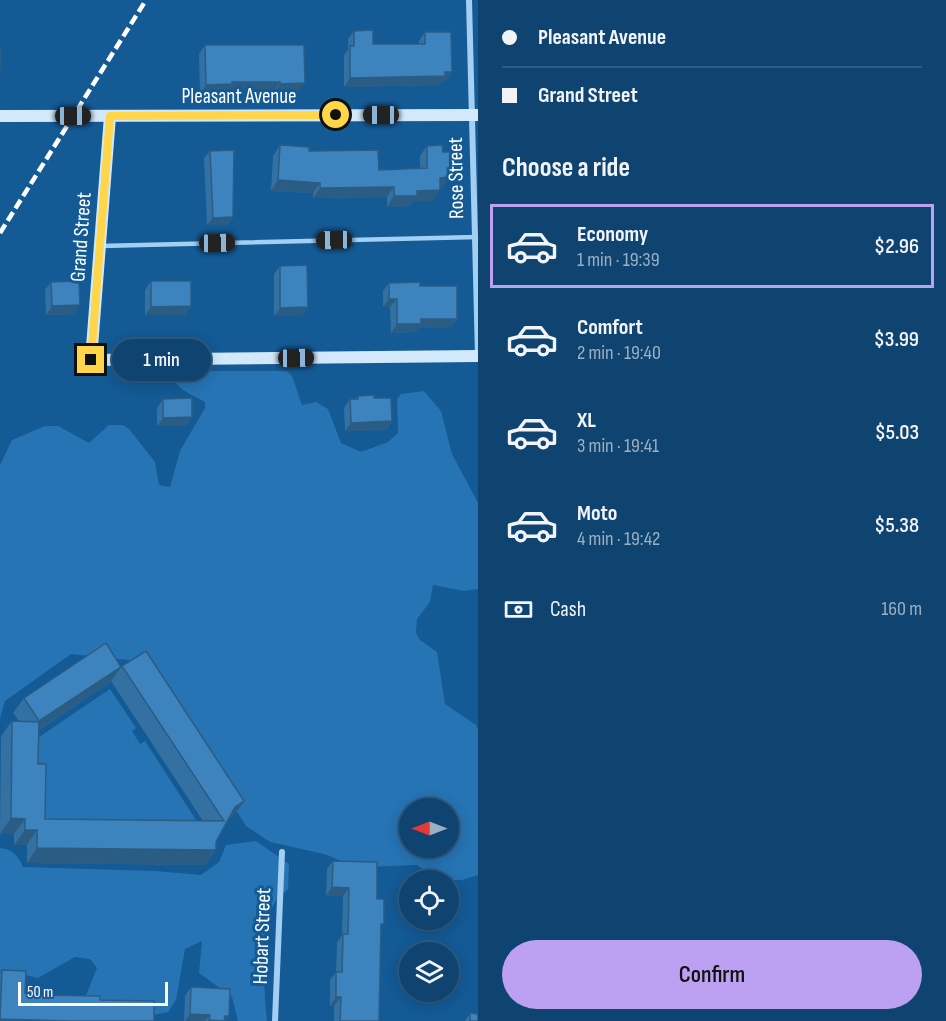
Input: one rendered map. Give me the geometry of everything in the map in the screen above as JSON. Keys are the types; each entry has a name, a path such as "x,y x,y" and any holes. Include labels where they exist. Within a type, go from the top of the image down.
{"street":[{"name":"Rose Street","path":"469,0 475,115 478,356"},
{"name":"Pleasant Avenue","path":"0,116 475,115"},
{"name":"Grand Street","path":"110,116 91,360 478,356"},
{"name":"Hobart Street","path":"275,1021 282,852"}],"lane":[{"path":"100,246 476,237"}],"shaded area":[{"path":"176,371 287,371 292,376 302,405 316,402 328,409 341,443 361,452 388,442 398,433 397,399 401,394 424,391 441,411 452,454 478,503 478,589 464,591 433,585 430,602 417,619 416,633 420,640 437,652 445,704 476,725 478,730 478,875 459,880 459,870 424,870 417,865 365,867 324,854 270,842 246,826 155,682 139,661 71,654 5,701 0,718 0,465 12,440 45,426 58,426 89,443 109,425 123,425 129,429 155,462 159,485 170,487 180,451 205,408 205,402 173,378"},
{"path":"110,689 136,728 132,731 140,744 145,741 200,826 32,831 37,789 33,741"},
{"path":"256,841 289,864 288,889 274,903 266,930 264,978 267,1021 238,1021 232,997 199,973 202,941 185,949 176,1000 168,1012 154,1015 85,998 97,968 90,959 75,957 38,978 0,971 0,848 14,854 23,867 155,871 201,875 219,862 226,845"}],"building":[{"path":"373,30 373,44 425,44 425,32 451,32 452,72 445,72 445,76 350,78 350,46 354,46 354,31"},
{"path":"205,45 304,45 305,83 232,82 232,84 206,85"},
{"path":"280,145 309,147 309,151 378,150 379,170 427,168 427,146 442,145 443,152 458,152 458,170 449,170 449,177 440,178 440,190 417,191 417,196 394,196 394,187 320,188 320,183 278,180"},
{"path":"234,150 233,217 213,218 210,151"},
{"path":"307,265 308,307 280,308 280,266"},
{"path":"79,281 80,305 52,306 51,282"},
{"path":"151,281 191,281 191,306 151,307"},
{"path":"420,282 420,286 457,286 457,319 421,319 421,324 397,324 397,299 389,299 389,283"},
{"path":"374,395 374,398 391,398 392,421 351,423 350,399"},
{"path":"192,398 192,417 163,418 163,399"},
{"path":"106,643 121,667 39,721 24,698"},
{"path":"146,651 244,801 235,807 216,842 216,850 37,848 37,830 25,830 25,819 11,818 12,721 39,722 38,764 46,764 45,819 224,821 122,666"},
{"path":"333,861 377,862 377,899 384,899 384,924 381,924 379,1021 340,1021 341,997 336,997 336,972 342,972 343,934 348,934 349,888 332,887"},
{"path":"2,970 26,971 25,993 100,996 100,1000 154,1001 154,1021 0,1019"},
{"path":"191,987 230,989 229,1016 225,1016 224,1021 209,1020 210,1015 190,1014"},
{"path":"470,1013 478,1014 478,1021 470,1021"}],"railway":[{"path":"0,233 146,0"}],"route":[{"path":"91,360 110,116 336,115"}]}
